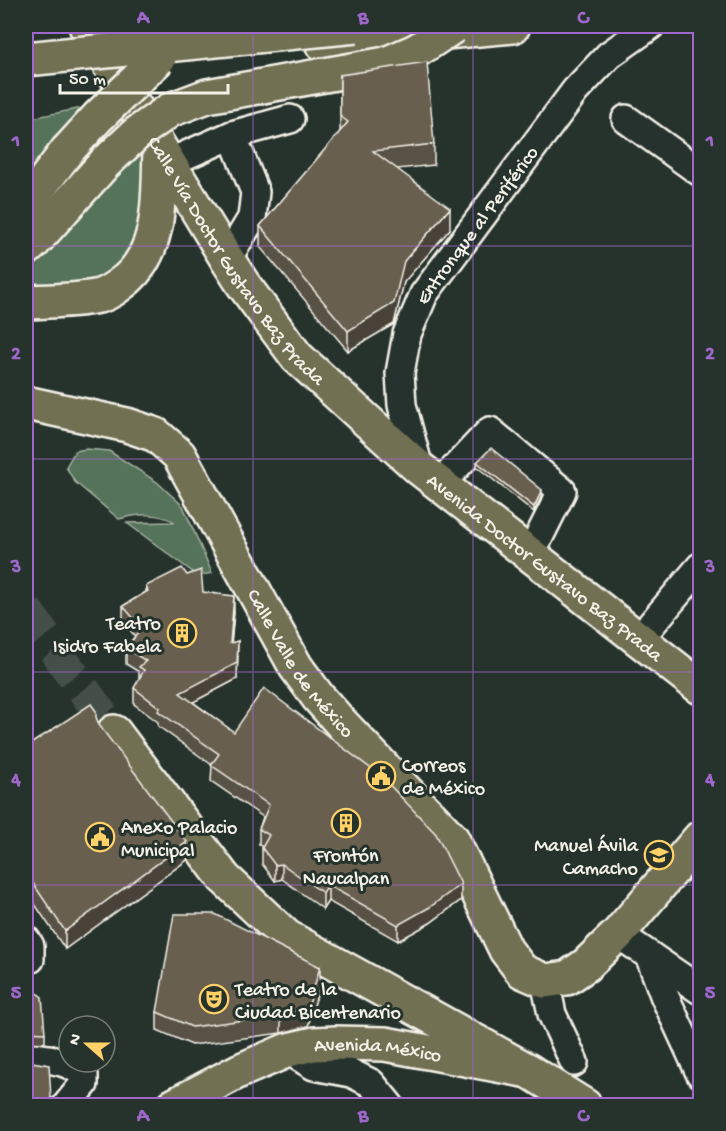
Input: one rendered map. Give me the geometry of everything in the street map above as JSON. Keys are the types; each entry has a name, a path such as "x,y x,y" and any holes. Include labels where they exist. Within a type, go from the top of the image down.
{"main road":[{"name":"Calle Vía Doctor Gustavo Baz Prada","path":"86,26 227,259 297,357 429,476"},
{"path":"26,44 231,26"},
{"path":"26,59 356,26"},
{"path":"26,249 105,163 136,134 170,110 207,96 386,64 416,51 454,26"},
{"path":"41,72 159,58 513,26"},
{"path":"26,205 67,151 98,117 159,58"},
{"path":"26,302 100,296 116,288 137,270 150,247 156,221 164,156"},
{"name":"Calle Valle de México","path":"26,403 127,425 156,435 179,455 296,667 318,698 452,839 506,950 522,971 545,981"},
{"name":"Avenida Doctor Gustavo Baz Prada","path":"429,476 700,687"},
{"path":"114,732 224,878 287,938 529,1071"},
{"path":"545,981 567,978 586,965 618,934 700,838"},
{"name":"Avenida México","path":"173,1106 239,1071 288,1050 314,1044 385,1044 529,1071 585,1106"}],"street":[{"name":"Entronque al Periférico","path":"429,476 402,405 400,373 406,334 424,294 575,91 609,55 650,26"},
{"path":"164,156 290,118"},
{"path":"626,119 700,172"},
{"path":"227,259 252,218 255,192 232,135"},
{"path":"429,476 490,431 562,491 530,555"},
{"path":"639,639 700,567"},
{"path":"618,934 700,990"},
{"path":"26,940 30,946 30,959 26,962"},
{"path":"649,955 664,995 700,1073"},
{"path":"545,981 552,1014 574,1062"},
{"path":"288,1050 314,1066 351,1073 371,1083 390,1106"},
{"path":"26,1056 64,1062 84,1074 84,1084 66,1106"}],"green space":[{"path":"82,108 26,184 26,119"},
{"path":"143,136 148,232 105,283 26,290 26,266 52,248 64,230"},
{"path":"86,449 109,451 157,482 183,506 212,573 198,576 127,523 175,522 147,515 119,519 75,482 66,467 75,451"}],"building":[{"path":"427,62 434,144 373,151 450,208 404,261 394,303 348,331 260,226 348,122 340,116 340,75"},
{"path":"491,448 542,490 534,507 477,462"},
{"name":"Frontón Naucalpan","path":"182,568 187,575 201,570 203,592 234,596 230,643 238,641 237,663 180,693 234,732 264,688 382,777 436,834 461,884 430,907 398,925 328,885 323,893 282,864 275,865 262,848 269,835 259,829 269,805 211,765 219,754 158,711 160,708 134,688 144,670 139,667 146,661 126,648 142,628 123,606 148,591 146,586"},
{"name":"Anexo Palacio Municipal","path":"91,704 96,711 99,725 187,842 65,931 26,873 26,747"},
{"path":"174,914 215,914 320,967 308,1008 281,1015 192,1027 157,1012"},
{"path":"26,985 42,997 45,1033 26,1032"},
{"path":"26,1061 49,1065 51,1098 43,1106 26,1106"}],"tunnel":[{"path":"26,610 114,732"}],"place":[{"name":"Teatro Isidro Fabela","path":"182,633"},
{"name":"Correos de México","path":"381,776"},
{"name":"Frontón Naucalpan","path":"346,823"},
{"name":"Anexo Palacio Municipal","path":"100,837"},
{"name":"Manuel Ávila Camacho","path":"659,855"},
{"name":"Teatro de la Ciudad Bicentenario","path":"214,999"}]}
